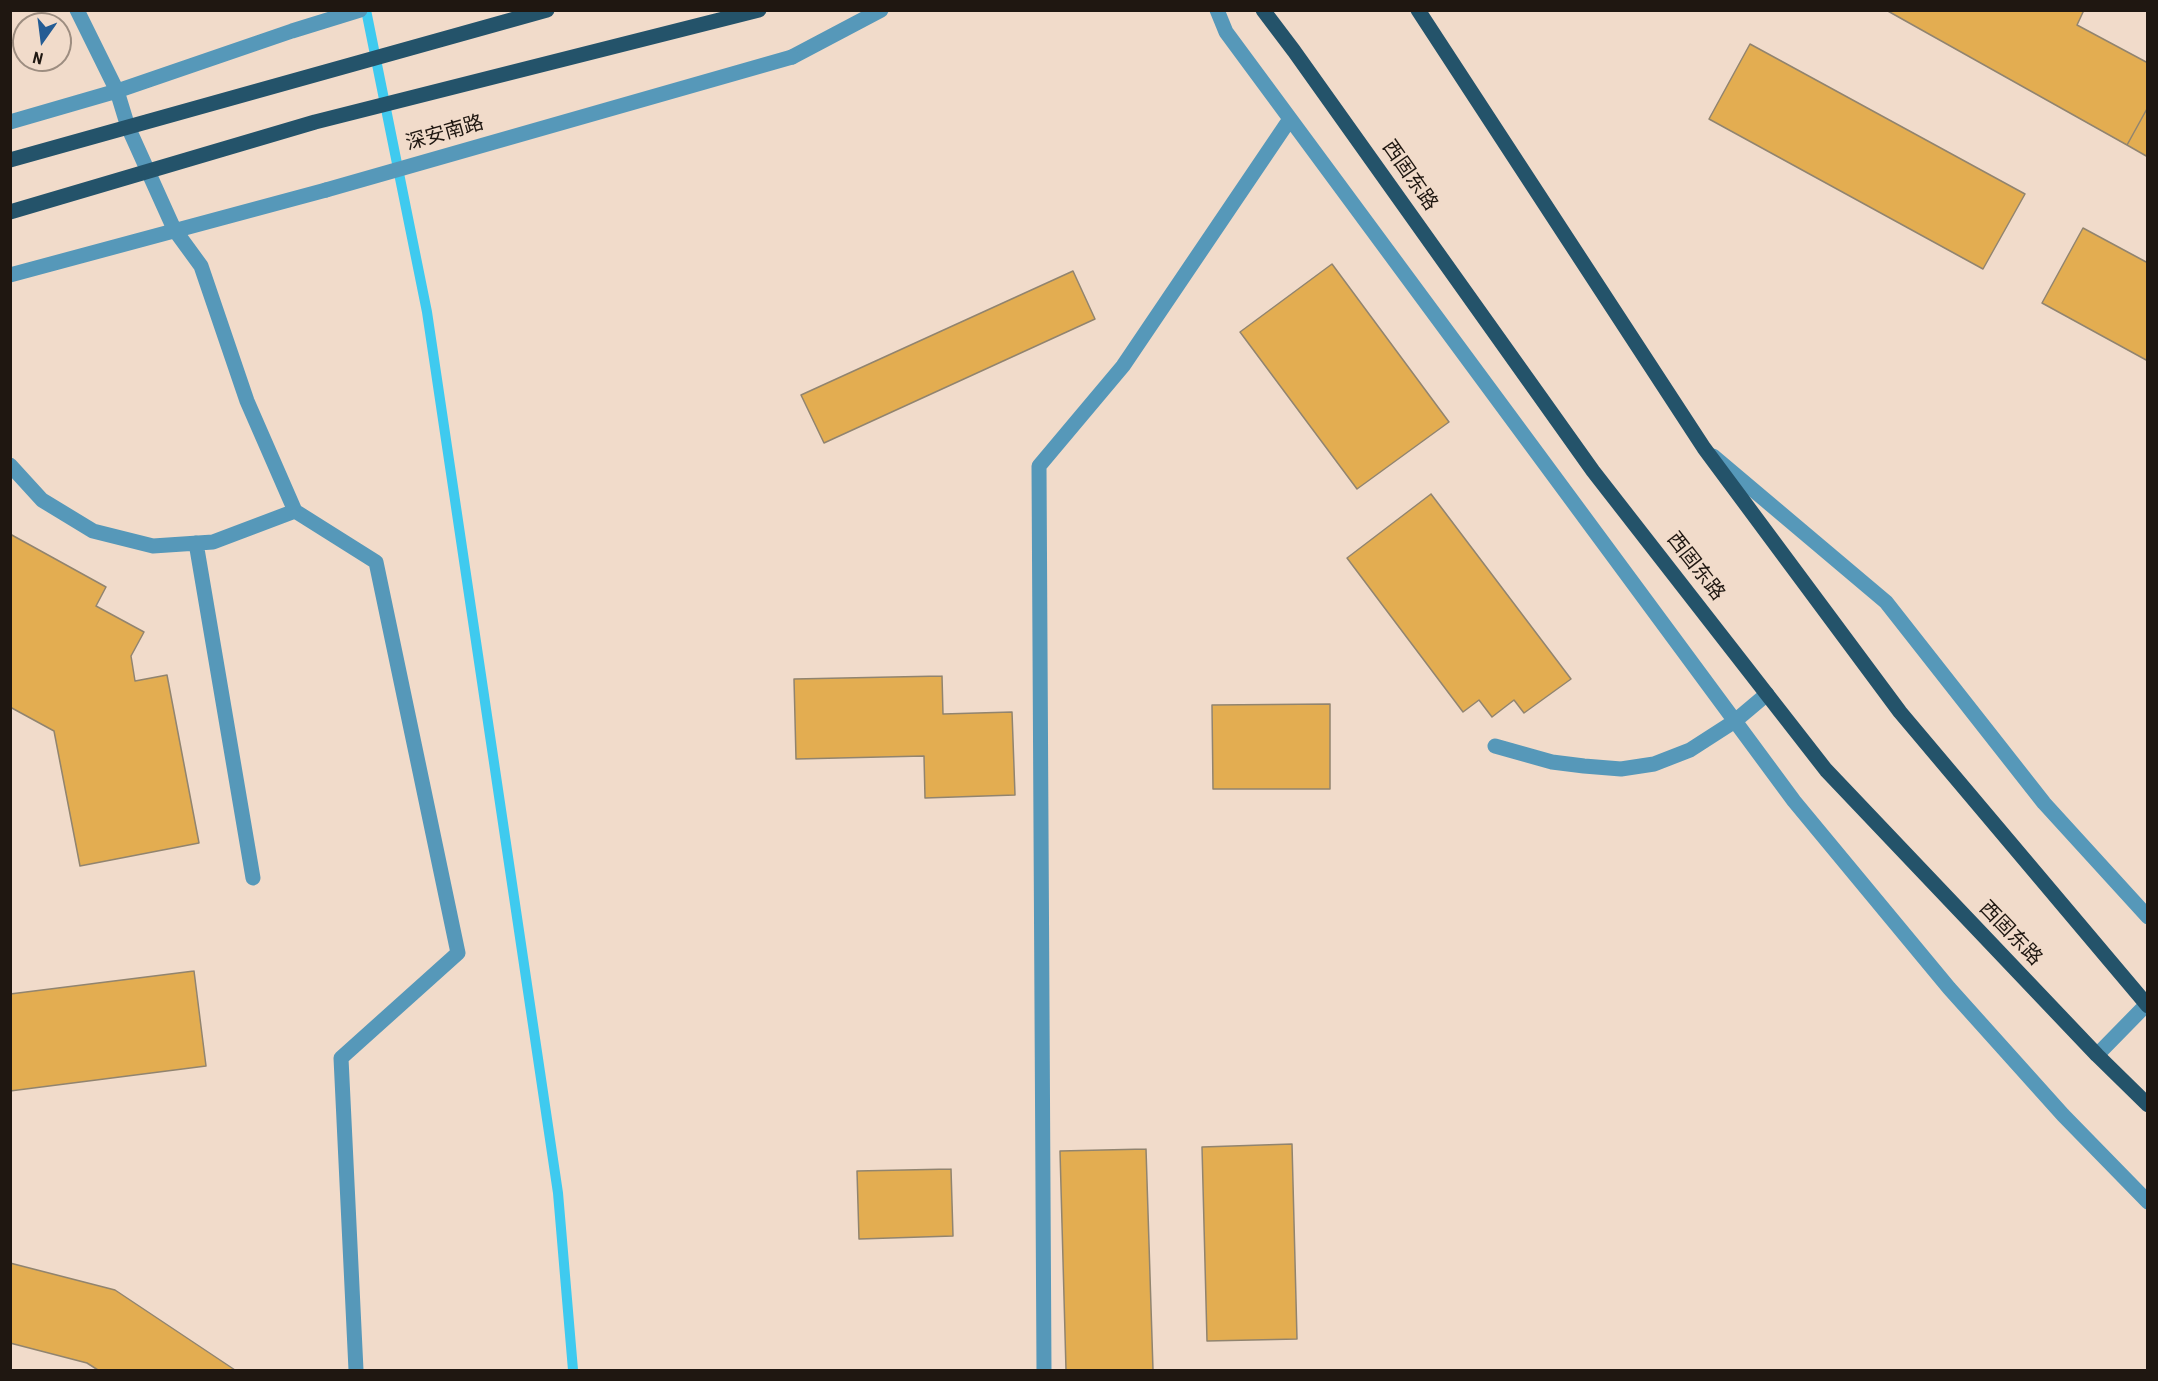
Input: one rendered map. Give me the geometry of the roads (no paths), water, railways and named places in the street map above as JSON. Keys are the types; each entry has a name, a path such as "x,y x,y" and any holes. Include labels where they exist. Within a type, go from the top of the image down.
{"main road":[{"path":"10,160 547,10"},
{"path":"10,212 315,122 759,10"},
{"name":"西固东路","path":"1263,10 1593,471 1826,770 2097,1055 2148,1105"},
{"path":"1419,11 1704,448 1900,712 2147,1006"}],"street":[{"path":"77,10 117,91 128,127 174,230 201,266 247,401 295,511 376,562 458,953 341,1058 356,1371"},
{"path":"10,122 117,91 360,10"},
{"name":"深安南路","path":"10,274 326,190 792,57 882,10"},
{"path":"1216,10 1226,32 1794,801 1949,988 2063,1115 2148,1202"},
{"path":"1044,1371 1040,466 1123,366 1290,119"},
{"path":"1704,448 1886,602 2043,803 2148,917"},
{"path":"10,465 42,500 93,531 153,546 213,542 295,511"},
{"path":"196,543 254,878"},
{"path":"1495,747 1552,762 1621,769 1654,764 1690,750 1735,721 1767,694"},
{"path":"2097,1055 2147,1006"}],"waterway":[{"path":"366,10 427,312 558,1193 573,1370"}]}
